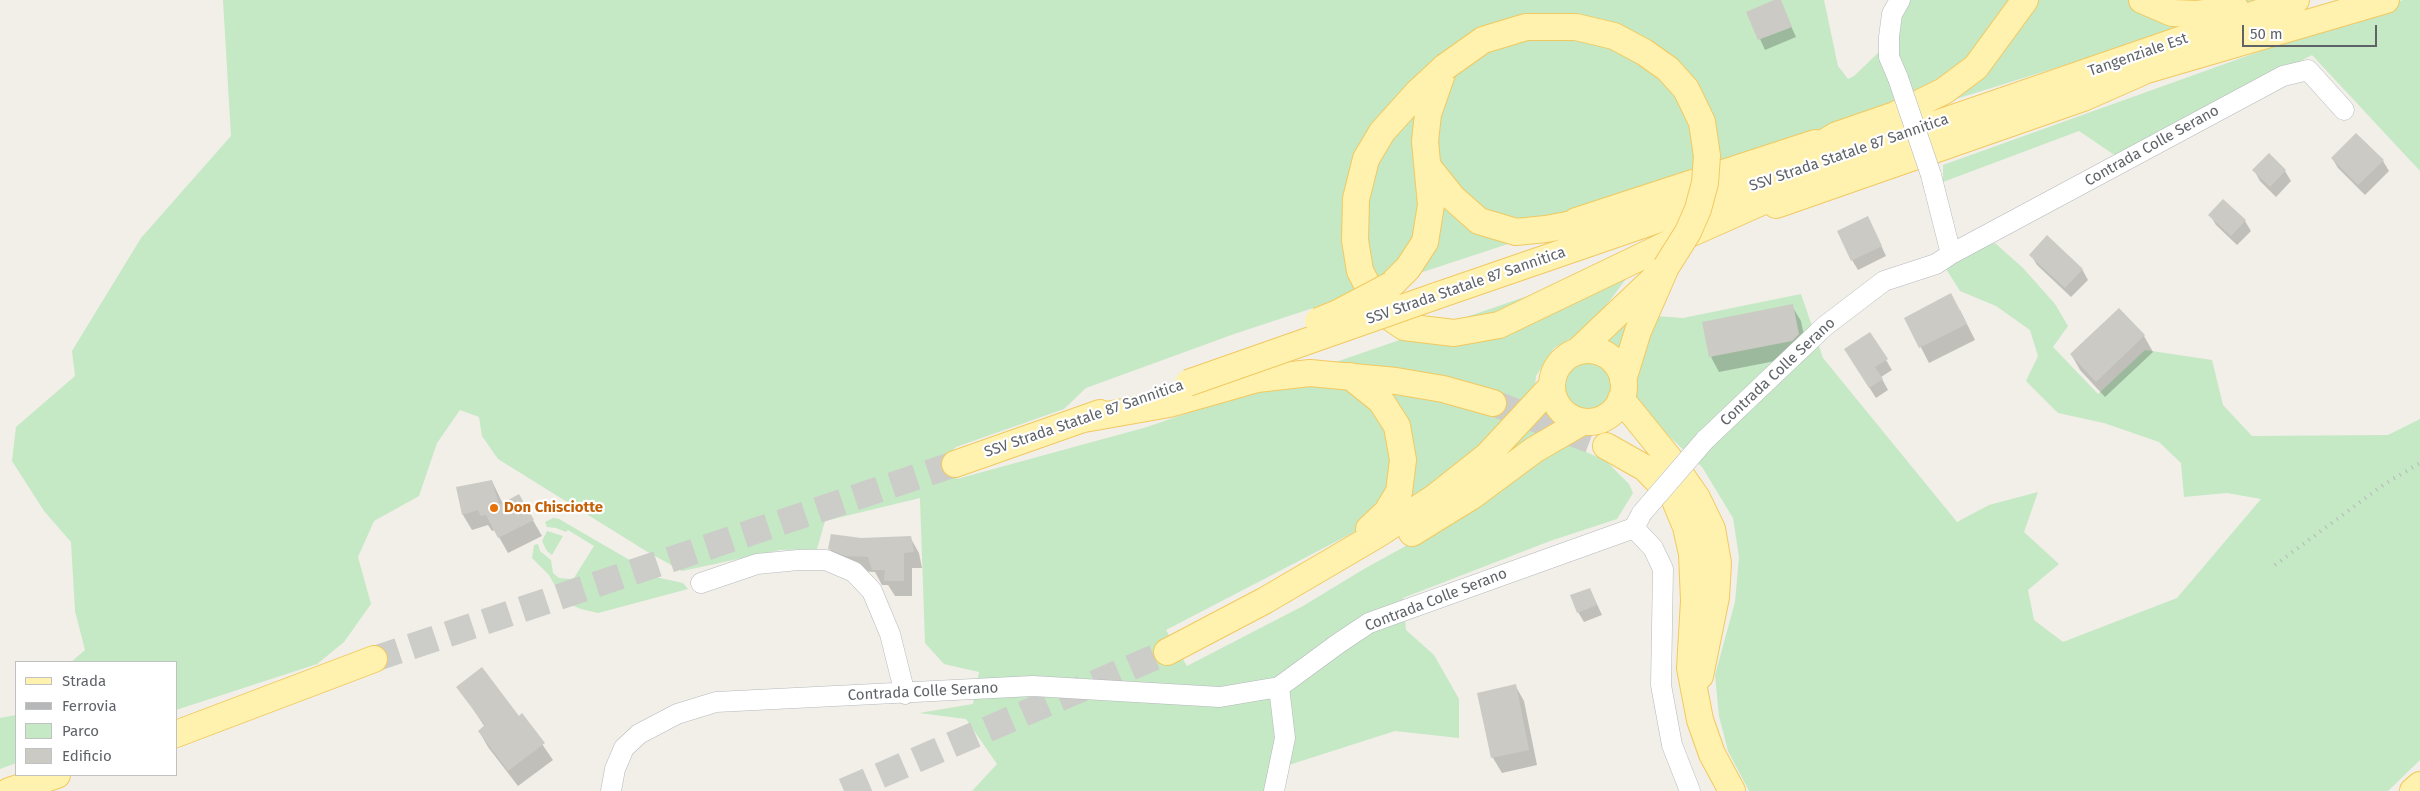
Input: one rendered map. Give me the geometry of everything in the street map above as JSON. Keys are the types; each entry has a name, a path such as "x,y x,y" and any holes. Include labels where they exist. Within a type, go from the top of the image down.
{"main road":[{"path":"1429,168 1453,198 1480,221 1516,232 1546,229 1576,221 1895,115 1944,91 1976,67 2025,0"},
{"path":"2142,0 2172,13 2197,14 2292,2"},
{"path":"1979,110 2013,106 2142,72 2386,0"},
{"name":"Tangenziale Est","path":"1979,110 2292,2"},
{"path":"1264,600 1344,571 1406,537 1472,496 1534,450 1588,421 1611,414 1622,390 1638,331 1666,267 1688,232 1698,209 1705,184 1707,156 1702,122 1686,89 1668,69 1644,52 1614,36 1576,27 1526,27 1483,40 1445,67 1418,92 1382,132 1366,159 1356,199 1355,240 1360,271 1382,311 1404,328 1454,333 1499,325 1676,240 1819,177 1878,142"},
{"path":"1188,384 1265,341 1338,313 1391,285 1408,268 1425,242 1431,205 1425,141 1428,114 1445,67"},
{"path":"1676,240 2083,98 2142,72"},
{"name":"SSV Strada Statale 87 Sannitica","path":"955,464 1878,142 1979,110"},
{"path":"1749,187 1837,135"},
{"path":"1576,221 1678,212"},
{"path":"1167,652 1264,600 1375,536 1434,498 1487,456 1551,387 1556,368 1570,354 1579,350 1666,267"},
{"path":"1579,350 1603,353 1612,359 1620,369 1622,390 1697,498 1712,529 1718,563 1711,631 1696,692"},
{"path":"1084,419 1169,404 1257,379 1310,373 1350,376 1443,389 1493,403"},
{"path":"1264,600 1288,576 1371,527 1387,512 1399,492 1403,460 1397,426 1381,401 1350,376"},
{"path":"1551,387 1554,399 1560,410 1570,418 1588,421 1633,439 1672,462"},
{"path":"1606,446 1645,468 1674,498 1686,527 1692,554 1694,601 1689,646 1690,668 1700,720 1709,746 1732,791"},
{"path":"178,733 374,659"},
{"path":"9,791 54,776"},
{"path":"2413,791 2420,785"}],"street":[{"path":"1900,0 1892,14 1889,58 1898,78 1931,175 1952,254"},
{"name":"Contrada Colle Serano","path":"611,791 615,769 624,748 639,734 677,714 716,702 905,694 1033,686 1220,697 1279,687 1369,623 1638,520 1705,440 1825,326 1884,281 1936,264 2283,76 2308,70 2344,110"},
{"path":"1638,520 1662,568 1661,685 1672,745 1690,791"},
{"path":"701,582 757,564 798,560 826,560 854,572 872,591 886,625 905,694"},
{"path":"1274,791 1285,738 1279,687"}],"green space":[{"path":"223,0 1824,0 1838,66 1848,79 1854,76 1879,52 1882,29 1891,0 2261,0 2196,24 1956,99 1874,112 1583,207 1511,243 1234,334 1086,388 1064,409 956,447 944,458 957,479 1147,427 1603,270 1626,279 1589,328 1554,348 1536,376 1535,386 1439,488 1166,630 1187,666 1303,606 1422,537 1502,483 1569,444 1606,461 1629,484 1633,493 1617,519 1550,541 1403,598 1406,630 1434,655 1459,699 1459,738 1395,731 1270,771 1265,791 972,791 997,764 966,719 919,713 973,704 979,672 944,664 925,643 920,498 825,521 817,549 780,550 682,571 646,551 498,459 482,436 479,417 460,410 437,443 419,496 374,521 358,557 371,604 344,642 317,664 178,709 178,661 72,661 85,650 75,611 71,542 44,511 12,461 16,427 75,376 72,351 141,238 231,136"},
{"path":"2403,0 2420,0 2420,171 2312,55 2119,158 2079,131 1943,182 1943,165"},
{"path":"1995,243 2023,268 2055,304 2068,326 2053,347 2098,394 2145,350 2212,360 2223,405 2252,436 2388,435 2420,419 2420,760 2388,791 1749,791 1728,751 1719,716 1715,675 1735,602 1739,557 1733,518 1702,467 1645,414 1635,394 1638,370 1657,316 1683,318 1801,294 1823,358 1957,522 1989,505 2038,492 2024,532 2059,564 2028,590 2034,620 2063,642 2177,598 2261,499 2227,493 2184,497 2181,463 2159,442 2104,423 2058,413 2026,381 2038,356 2030,330 1996,306 1960,291 1946,269 1962,254"},
{"path":"1649,290 1622,361 1605,346 1595,344"},
{"path":"1588,359 1598,361 1607,367 1613,376 1615,386 1613,396 1607,405 1598,411 1588,413 1578,411 1569,405 1563,396 1561,386 1563,376 1569,367 1578,361"},
{"path":"1548,400 1562,419 1484,470"},
{"path":"553,518 559,519 633,562 646,575 683,583 688,589 598,613 569,604 559,593 549,575 532,558 534,545 538,544 540,551 551,560 553,573 559,578 570,579 574,578 594,546 568,530 566,532 547,527 545,522"},
{"path":"547,531 563,536 552,555 547,551 542,541"},
{"path":"15,715 15,763 0,769 0,718"}],"building":[{"path":"1774,0 1781,0 1792,27 1758,40 1746,12"},
{"path":"2356,133 2384,160 2358,185 2331,158"},
{"path":"2269,153 2286,170 2270,187 2252,170"},
{"path":"2223,199 2246,220 2231,236 2208,215"},
{"path":"1868,216 1882,246 1851,261 1837,231"},
{"path":"2047,235 2083,269 2065,288 2029,255"},
{"path":"1951,293 1967,324 1919,348 1904,318"},
{"path":"1793,304 1799,334 1792,341 1709,357 1702,322"},
{"path":"2119,308 2145,335 2096,382 2070,354"},
{"path":"1870,332 1888,359 1875,367 1883,379 1869,388 1844,349"},
{"name":"Don Chisciotte","path":"492,480 499,505 519,494 534,520 498,538 486,515 481,516 478,510 462,515 456,487"},
{"path":"831,534 861,538 911,536 914,552 904,553 904,581 884,581 885,570 872,570 868,557 846,556 828,549"},
{"path":"1590,588 1597,605 1577,613 1570,595"},
{"path":"482,667 519,716 522,713 545,743 508,771 478,731 485,725 456,687"},
{"path":"1516,684 1529,750 1491,758 1477,693"}],"tunnel":[{"path":"1493,403 1606,446"},
{"path":"374,659 955,464"},
{"path":"844,791 1167,652"}],"railway":[{"path":"2275,565 2383,485 2420,463"}],"place":[{"name":"Don Chisciotte","path":"494,508"}]}
